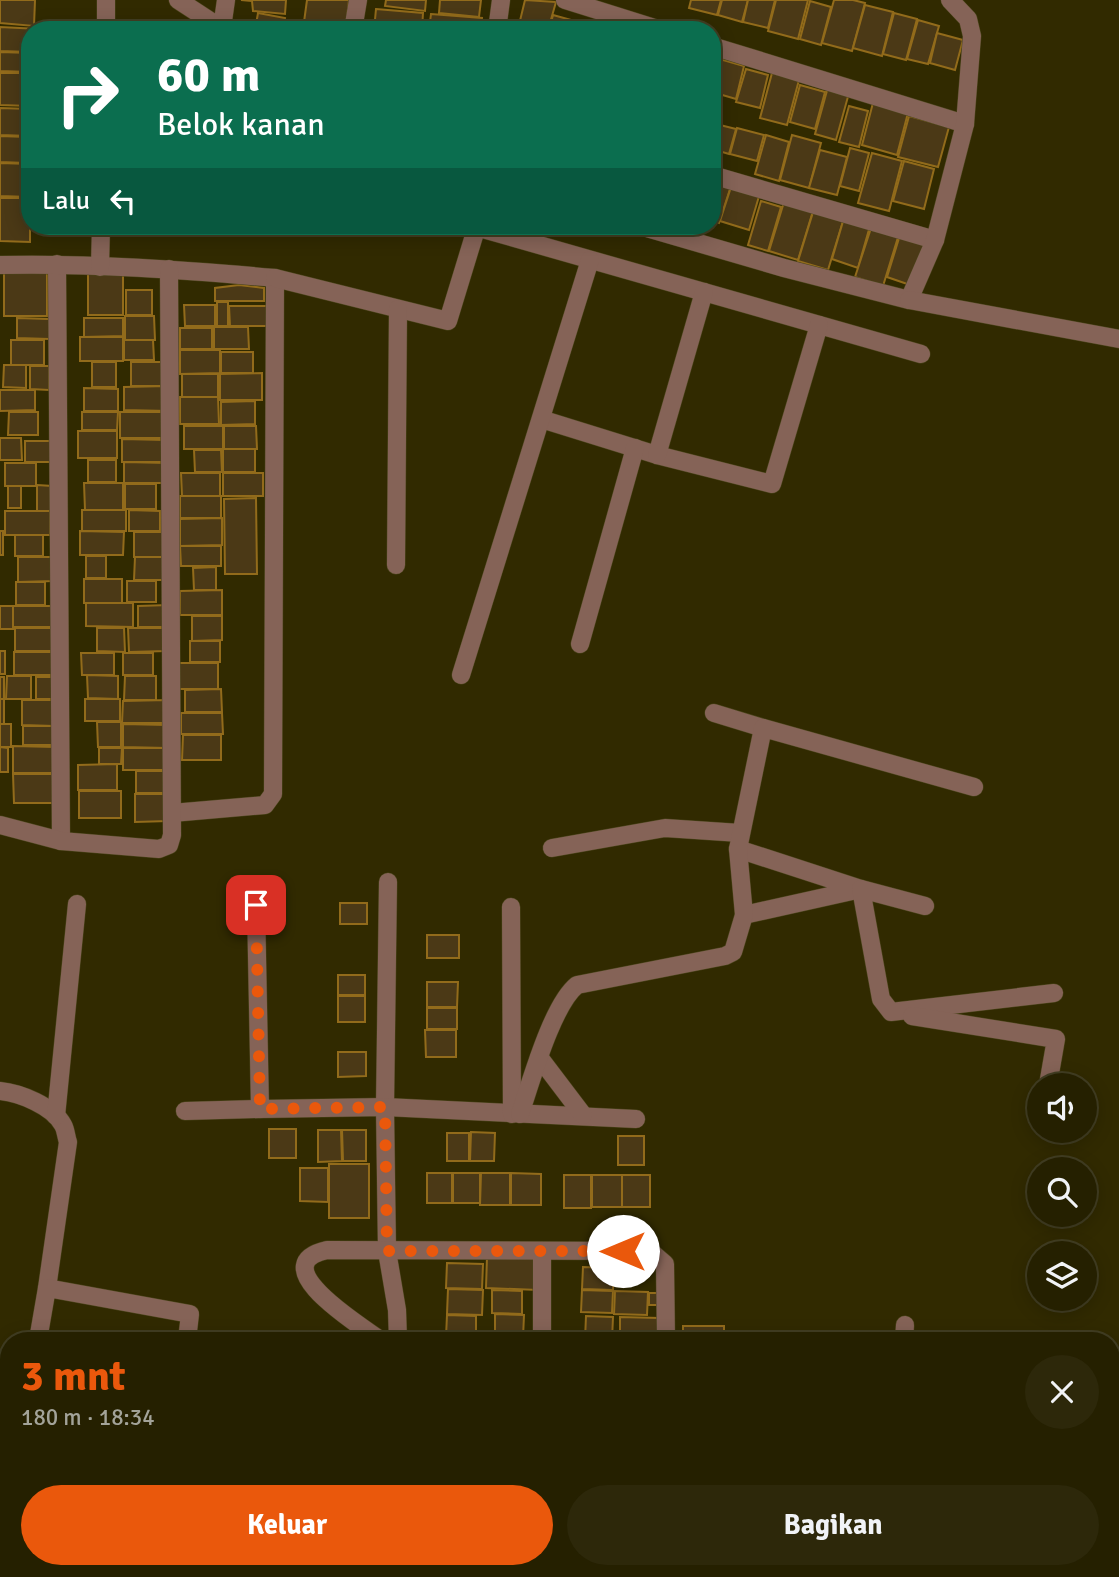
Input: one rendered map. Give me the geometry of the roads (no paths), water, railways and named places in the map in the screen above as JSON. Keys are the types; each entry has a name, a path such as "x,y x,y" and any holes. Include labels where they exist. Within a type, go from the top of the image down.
{"street":[{"path":"106,21 107,0"},
{"path":"178,0 211,21"},
{"path":"224,21 226,0"},
{"path":"354,21 358,0"},
{"path":"498,21 501,0"},
{"path":"565,0 632,21"},
{"path":"909,300 934,240 965,124 972,36 968,19 950,0"},
{"path":"721,49 965,124"},
{"path":"721,178 934,240"},
{"path":"100,267 101,235"},
{"path":"0,265 57,264 169,269 275,278 448,321 474,235"},
{"path":"504,235 921,354"},
{"path":"671,235 909,300 1119,339"},
{"path":"461,675 590,260"},
{"path":"57,264 61,841"},
{"path":"0,825 61,841 159,849 169,845 172,813 169,269"},
{"path":"172,813 265,805 273,794 275,278"},
{"path":"657,455 704,292"},
{"path":"396,565 398,309"},
{"path":"541,419 657,455 772,484 818,325"},
{"path":"580,644 635,448"},
{"path":"714,713 974,787"},
{"path":"516,1114 560,1007 568,992 577,985 725,956 733,952 744,915 739,841 763,728"},
{"path":"552,848 665,828 739,841 861,889 925,906"},
{"path":"388,882 385,1107 387,1251 397,1310 398,1332"},
{"path":"744,915 861,889"},
{"path":"861,889 881,999 891,1012 1056,1039 1050,1073"},
{"path":"56,1116 77,904"},
{"path":"256,905 260,1109"},
{"path":"510,907 516,1114"},
{"path":"891,1012 1054,993"},
{"path":"539,1057 583,1115"},
{"path":"0,1091 12,1092 56,1116 64,1126 68,1142 39,1332"},
{"path":"185,1111 385,1107 636,1119"},
{"path":"369,1332 324,1299 305,1275 304,1265 309,1257 327,1250 650,1251 665,1264 666,1332"},
{"path":"542,1251 542,1332"},
{"path":"47,1289 190,1314 188,1332"}]}
